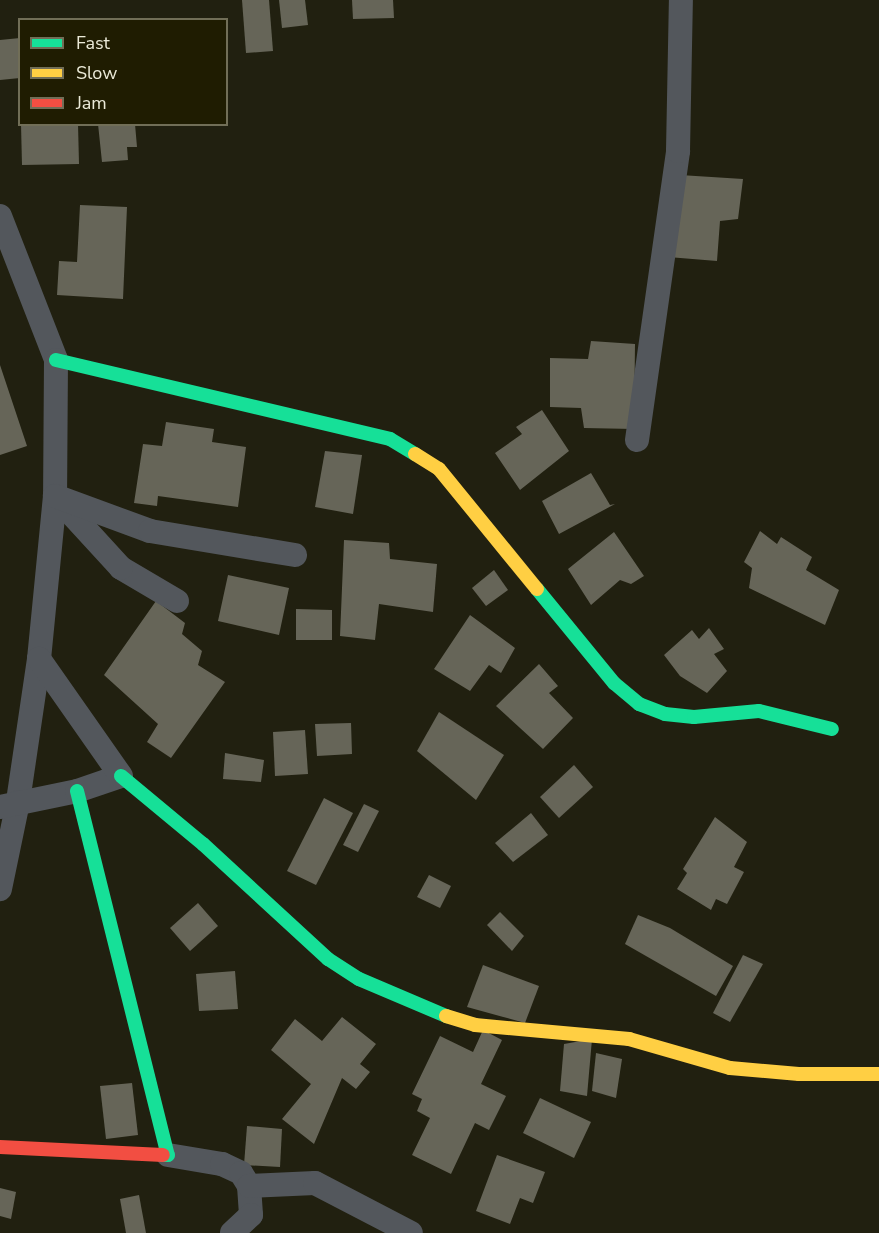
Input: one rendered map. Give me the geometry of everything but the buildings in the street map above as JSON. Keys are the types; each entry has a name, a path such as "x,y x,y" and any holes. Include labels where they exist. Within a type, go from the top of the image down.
{"street":[{"path":"637,440 678,151 681,0"},
{"path":"0,216 56,360 55,496 39,659 9,805 0,889"},
{"path":"56,360 390,439 439,469 614,683 639,705 665,714 694,717 759,711 832,729"},
{"path":"55,496 150,531 295,555"},
{"path":"55,496 122,568 177,601"},
{"path":"39,659 121,776 203,844 328,960 359,979 444,1015 475,1025 629,1039 730,1068 799,1074 879,1074"},
{"path":"9,805 77,791 121,776"},
{"path":"77,791 168,1155"},
{"path":"0,1147 168,1155 222,1164 241,1173 249,1186 251,1215 232,1233"},
{"path":"249,1186 315,1183 411,1233"}],"traffic: fast":[{"path":"56,360 390,439 415,454"},
{"path":"537,589 614,683 639,704 665,714 694,717 759,711 832,729"},
{"path":"121,776 203,844 328,959 359,979 446,1016"},
{"path":"77,791 168,1155 163,1155"}],"traffic: slow":[{"path":"415,454 439,469 537,589"},
{"path":"446,1016 475,1025 629,1039 730,1068 799,1074 879,1074"}],"traffic: jam":[{"path":"0,1147 163,1155"}]}
